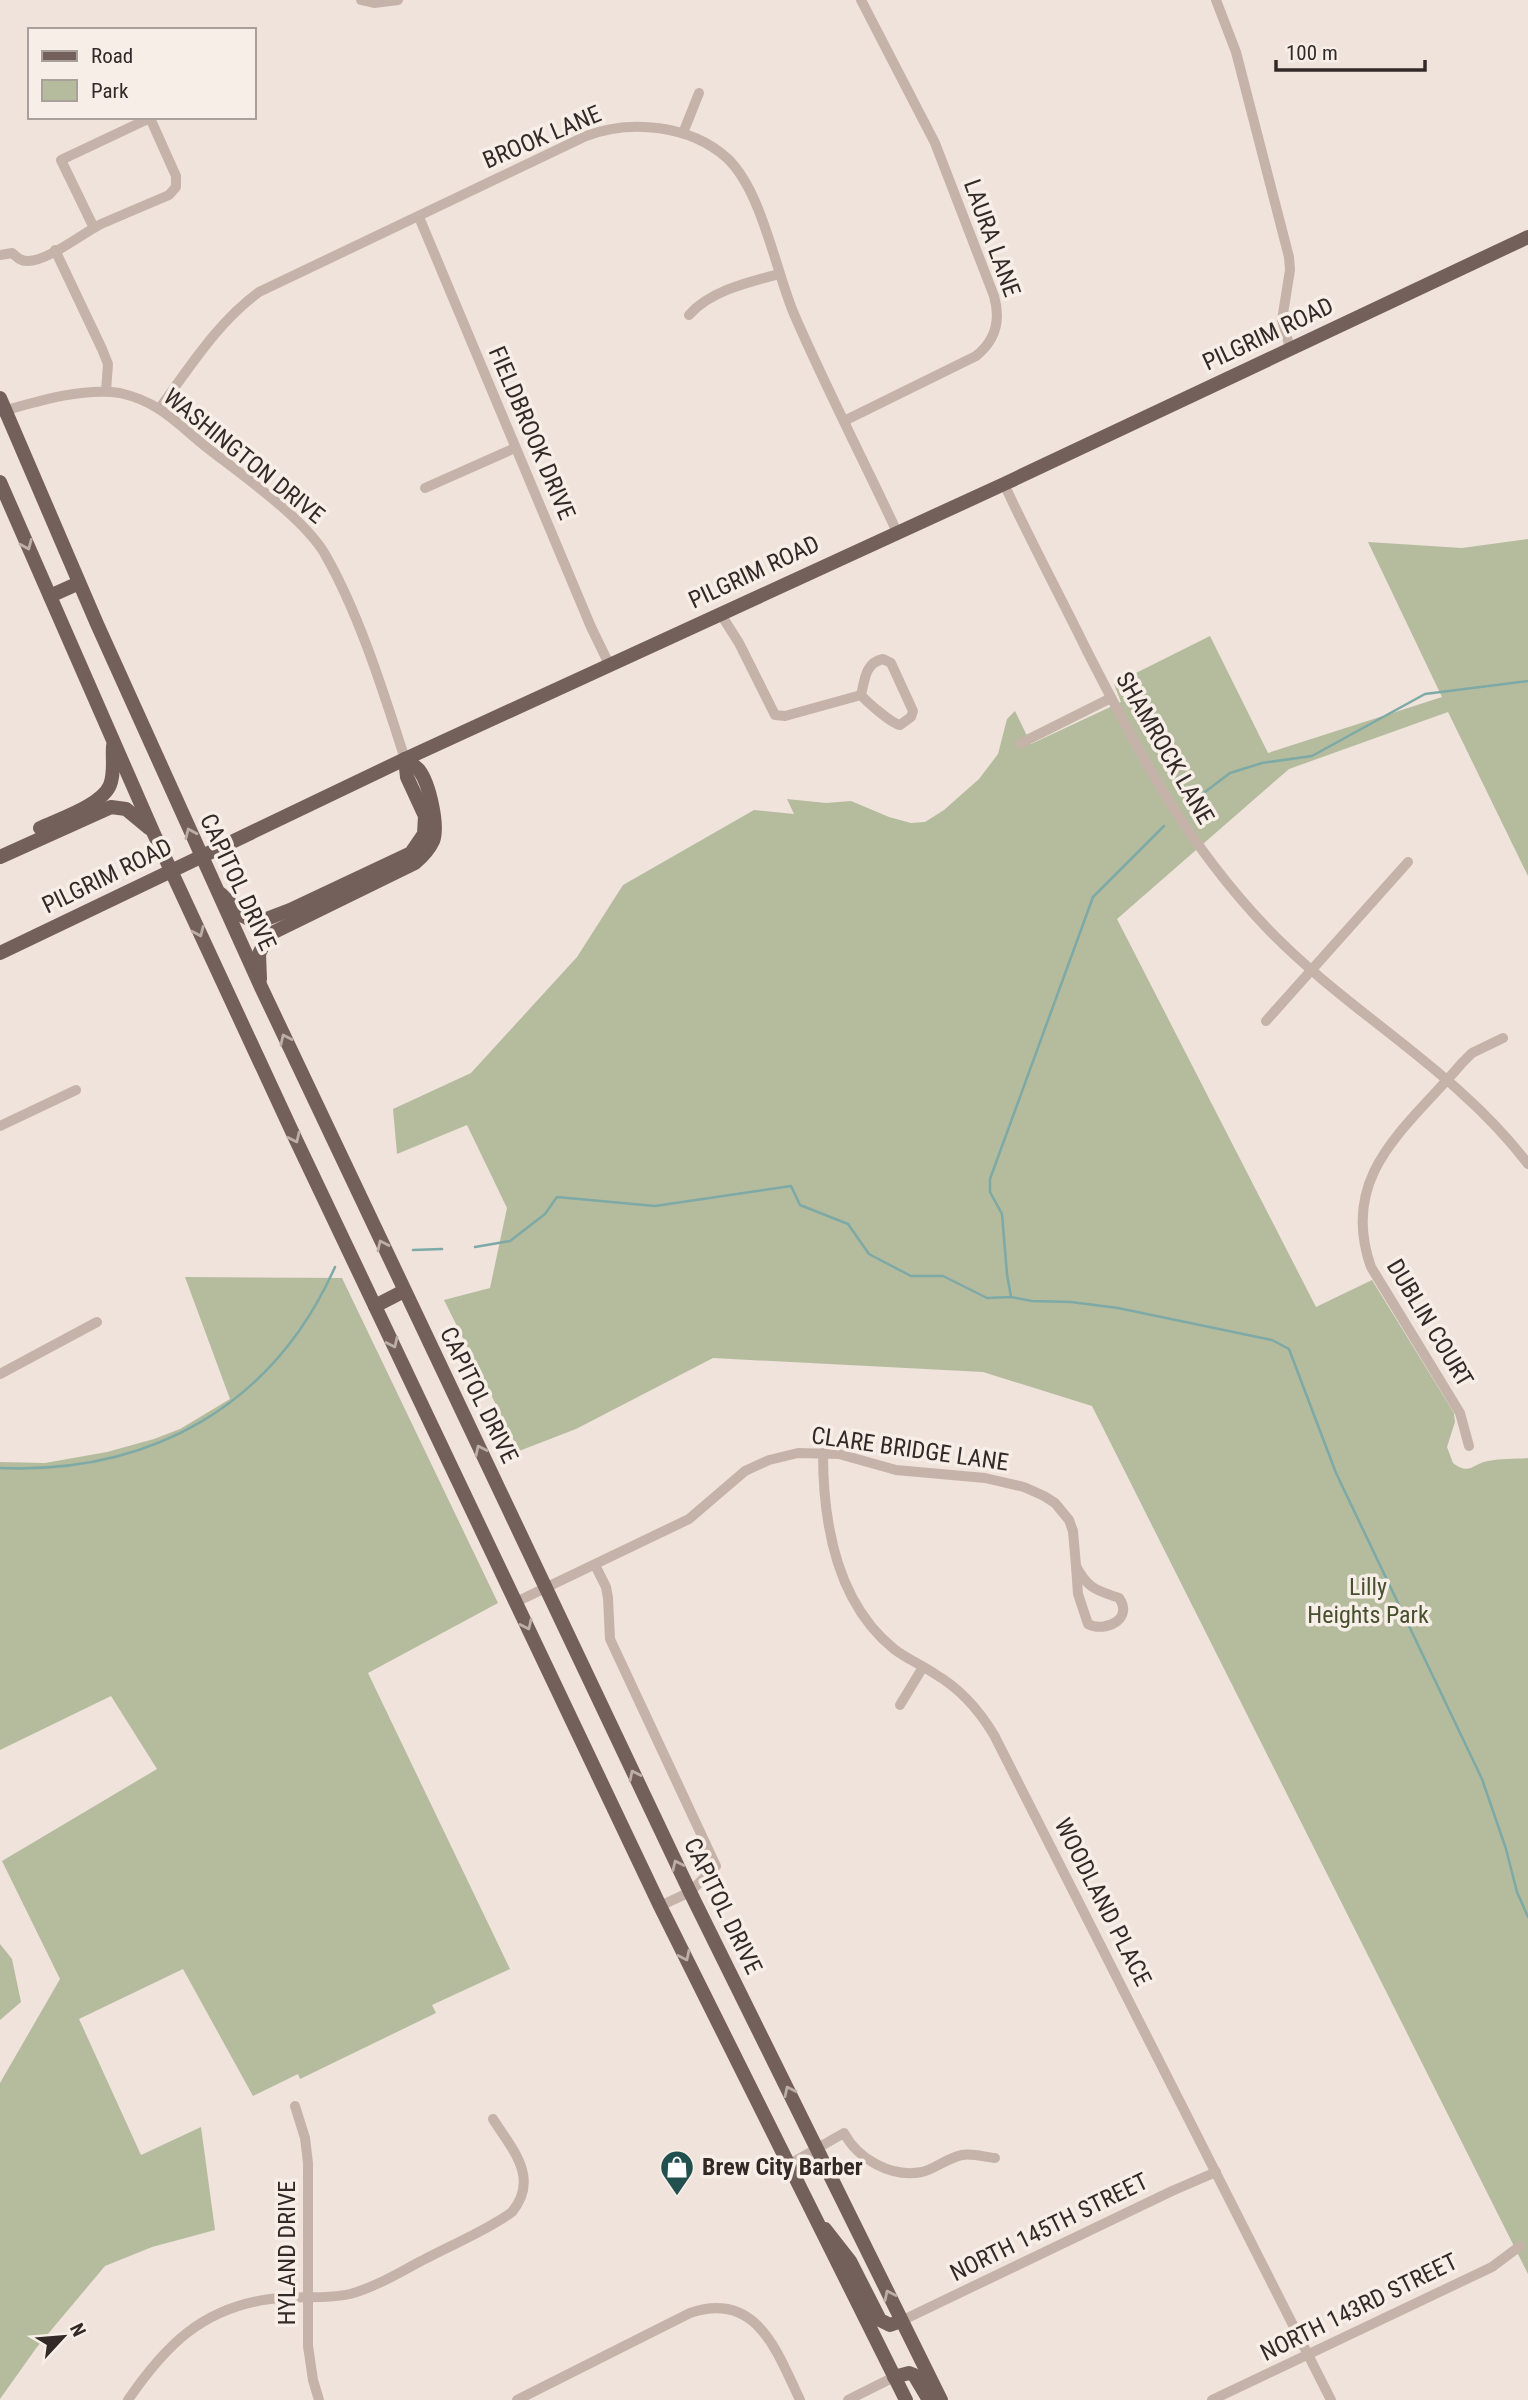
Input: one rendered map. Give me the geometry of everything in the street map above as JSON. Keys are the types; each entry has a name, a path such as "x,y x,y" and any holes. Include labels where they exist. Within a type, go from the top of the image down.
{"main road":[{"name":"PILGRIM ROAD","path":"0,953 405,759 1004,484 1528,237"},
{"name":"CAPITOL DRIVE","path":"2,407 261,988 690,1892 941,2400"},
{"path":"0,482 154,834 375,1306 660,1906 906,2400"},
{"path":"50,596 79,583"},
{"path":"0,847 102,796 110,786 113,741"},
{"path":"213,885 243,916 253,921 261,921 411,853 424,834 425,824 422,808 407,777 405,759"},
{"path":"261,988 259,954 268,935 415,863 425,853 435,830 434,815 419,770 405,759"},
{"path":"0,857 111,807 126,809 154,834"},
{"path":"375,1306 404,1291"},
{"path":"814,2218 840,2245 880,2320 890,2325 901,2321"},
{"path":"894,2377 909,2373 914,2375 929,2400"}],"street":[{"path":"361,0 374,3 398,0"},
{"name":"LAURA LANE","path":"844,421 976,356 988,345 997,321 994,296 935,144 861,0"},
{"path":"1216,0 1236,52 1289,257 1290,270 1282,320 1290,348"},
{"path":"683,133 699,93"},
{"path":"94,228 61,160 148,119"},
{"path":"0,255 12,253 22,261 30,261 94,228 169,195 176,187 176,176 150,119"},
{"name":"BROOK LANE","path":"159,409 213,334 259,292 602,131 616,127 642,126 683,133 716,151 739,172 760,215 779,274 807,343 897,532"},
{"name":"FIELDBROOK DRIVE","path":"419,217 609,664"},
{"path":"2,407 106,391 108,365 55,250"},
{"path":"689,315 697,306 714,296 779,274"},
{"name":"WASHINGTON DRIVE","path":"106,391 131,396 159,409 264,492 314,537 326,555 346,598 386,698 405,759"},
{"path":"425,488 515,448"},
{"name":"SHAMROCK LANE","path":"1004,484 1149,772 1187,831 1266,928 1310,970 1448,1080 1528,1164"},
{"path":"720,613 739,643 775,715 785,716 861,695"},
{"path":"883,659 891,663 913,711 911,717 900,725 891,723 861,695 868,667 883,659"},
{"path":"1021,743 1111,698"},
{"path":"1266,1021 1408,862"},
{"name":"DUBLIN COURT","path":"1469,1446 1460,1413 1376,1278 1367,1255 1362,1222 1367,1185 1375,1166 1395,1139 1472,1054 1503,1038"},
{"path":"0,1126 76,1090"},
{"path":"0,1374 97,1322"},
{"name":"CLARE BRIDGE LANE","path":"516,1602 689,1519 733,1479 757,1465 798,1453 839,1454 896,1470 985,1478 1024,1487 1044,1496 1055,1503 1069,1520 1073,1531 1078,1594 1088,1624 1099,1628 1121,1618 1124,1607 1119,1598 1093,1589 1076,1566"},
{"name":"WOODLAND PLACE","path":"823,1454 823,1476 835,1551 855,1605 872,1628 895,1649 958,1689 978,1710 994,1735 1331,2400"},
{"path":"596,1565 608,1598 610,1639 716,1866 690,1892 660,1906"},
{"path":"900,1705 923,1667"},
{"name":"HYLAND DRIVE","path":"295,2106 305,2138 308,2163 307,2346 319,2400"},
{"path":"128,2400 163,2352 206,2320 244,2304 271,2299 340,2296 364,2289 512,2212 523,2196 525,2178 515,2154 493,2119"},
{"path":"788,2165 844,2133 851,2146 863,2157 880,2166 905,2172 923,2172 943,2161 963,2155 995,2158"},
{"name":"NORTH 145TH STREET","path":"901,2321 1216,2172"},
{"name":"NORTH 143RD STREET","path":"1212,2400 1492,2267 1520,2246"},
{"path":"517,2400 690,2314 712,2307 726,2308 753,2320 763,2331 800,2400"},
{"path":"848,2400 894,2377"}],"green space":[{"name":"Lilly Heights Park","path":"1528,539 1528,876 1448,712 1289,769 1117,919 1316,1307 1372,1280 1454,1413 1455,1422 1447,1447 1453,1463 1468,1469 1493,1460 1528,1458 1528,2274 1092,1406 983,1372 713,1358 576,1429 519,1451 444,1300 490,1288 507,1208 467,1125 397,1154 393,1109 471,1073 577,957 623,885 754,810 794,814 787,799 826,803 851,801 889,817 911,823 925,822 944,810 979,779 998,754 1007,719 1015,711 1031,744 1121,702 1114,684 1210,636 1268,753 1442,697 1368,542 1462,548"},
{"path":"185,1277 342,1278 498,1603 368,1673 510,1969 432,2005 436,2013 300,2079 298,2074 253,2096 183,1969 79,2019 141,2155 201,2127 215,2230 152,2247 105,2266 37,2347 0,2399 0,2083 60,1979 2,1861 157,1769 111,1696 0,1750 0,1462 45,1463 107,1452 180,1429 230,1399"},
{"path":"0,1944 12,1959 21,2002 0,2020"}],"waterway":[{"path":"1189,804 1230,773 1262,763 1312,756 1425,694 1528,681"},
{"path":"1011,1297 1002,1214 990,1192 990,1179 1093,897 1164,826"},
{"path":"475,1247 510,1241 545,1214 557,1197 655,1206 791,1186 800,1205 848,1224 869,1254 911,1276 943,1276 987,1298 1011,1297 1118,1308 1272,1340 1289,1349 1336,1473 1482,1779 1506,1849 1517,1892 1528,1917"},
{"path":"413,1250 442,1249"},
{"path":"0,1468 55,1467 107,1459 156,1444 201,1422 242,1393 278,1358 309,1316 335,1267"}],"place":[{"name":"Brew City Barber","path":"677,2197"}]}
